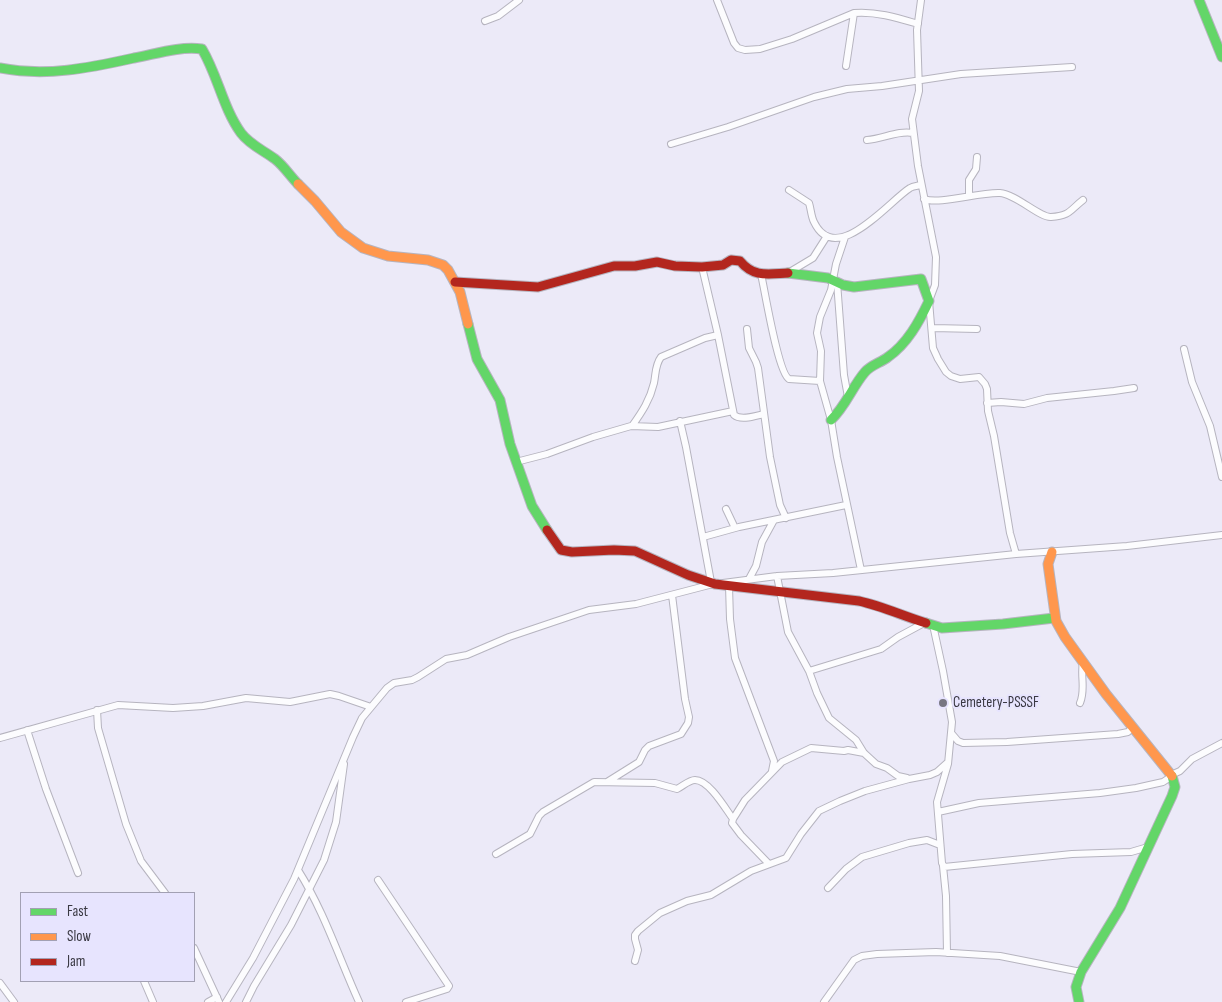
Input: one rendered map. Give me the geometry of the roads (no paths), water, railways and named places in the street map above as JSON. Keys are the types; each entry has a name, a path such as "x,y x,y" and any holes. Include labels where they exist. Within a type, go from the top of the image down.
{"main road":[{"path":"1199,0 1222,57"},
{"path":"0,68 14,72 71,70 186,48 202,49 232,117 246,140 253,147 278,160 301,188 316,202 335,228 346,238 360,247 389,257 436,262 448,270 460,292 479,366 500,400 510,444 534,510 553,541 561,550 572,552 635,551 688,575 713,583 859,600 878,605 908,618 948,628 1054,618"},
{"path":"455,282 538,287 614,266 634,266 657,262 674,266 702,267 723,265 731,260 739,261 746,268 761,274 788,273 828,278 843,285 854,287 918,278 923,282 930,301 913,331 891,355 865,372 840,412 831,420"},
{"path":"1052,552 1048,564 1054,618 1065,638 1132,728 1172,776 1174,786 1172,796 1120,908 1081,972 1076,987 1079,1002"}],"street":[{"path":"485,22 498,16 519,0"},
{"path":"717,0 734,43 738,48 745,50 760,49 792,39 854,13 863,12 882,15 918,24"},
{"path":"921,0 918,24 918,99 912,118 921,185 936,257 935,281 930,301 934,351 946,372 955,378 979,378 985,384 986,403 994,436 1010,533 1016,554"},
{"path":"846,66 854,13"},
{"path":"671,144 728,127 814,97 848,89 882,86 961,74 1072,67"},
{"path":"866,140 882,139 906,132 914,133"},
{"path":"969,195 969,180 976,169 977,157"},
{"path":"789,190 809,204 814,222 822,233 828,236 845,237 875,218 908,189 921,185"},
{"path":"924,199 934,201 969,195 1004,194 1028,205 1048,218 1072,211 1083,200"},
{"path":"788,273 813,258 828,236"},
{"path":"845,237 836,264 835,281 848,398"},
{"path":"702,267 733,411 737,417 764,414"},
{"path":"761,274 784,376 789,379 820,381"},
{"path":"835,281 820,317 817,332 821,351 820,381 831,420 846,505 861,570"},
{"path":"933,328 977,329"},
{"path":"747,329 749,348 758,368 770,457 780,505 786,518"},
{"path":"632,426 647,403 654,383 658,360 705,338 718,335"},
{"path":"1184,349 1192,382 1210,426 1222,477"},
{"path":"986,403 1024,404 1047,398 1114,392 1134,388"},
{"path":"516,462 560,449 593,436 632,426 652,427 733,411"},
{"path":"680,421 713,583"},
{"path":"703,537 734,528 846,505"},
{"path":"726,510 734,528"},
{"path":"749,579 756,566 762,542 774,520"},
{"path":"226,1002 253,958 298,870 362,718 392,684 412,680 446,659 467,655 509,637 589,610 636,604 713,583 777,576 903,567 1016,554 1145,544 1222,535"},
{"path":"777,576 788,632 810,670 817,693 829,718 856,740 864,753 876,764 887,768 898,776 909,779"},
{"path":"729,586 730,619 735,658 774,761 771,772"},
{"path":"606,782 639,762 649,746 681,734 688,723 689,717 672,595"},
{"path":"810,670 881,649 898,637 929,624 943,671 951,716 952,734 948,762 937,802 946,896 946,953"},
{"path":"1080,703 1084,692 1082,672 1084,662"},
{"path":"0,738 118,705 173,708 203,706 246,698 290,702 330,694 371,708"},
{"path":"97,710 98,728 126,824 141,861 164,892"},
{"path":"952,734 958,741 963,743 1007,742 1118,734 1128,732 1132,728"},
{"path":"28,730 46,789 78,873"},
{"path":"938,812 979,803 1100,793 1163,782 1180,772 1192,759 1222,742"},
{"path":"732,819 745,800 782,762 811,748 864,753"},
{"path":"246,1002 287,932 324,860 333,836 345,756"},
{"path":"635,960 638,950 636,935 652,918 677,905 711,896 744,874 786,858 801,834 819,812 848,797 909,779 930,775 937,772 948,762"},
{"path":"496,854 530,834 539,816 550,807 594,782 654,783 677,789 690,781 699,781 704,783 720,799 732,819 732,823 768,864"},
{"path":"828,888 846,869 862,857 927,840 940,844"},
{"path":"943,866 946,868 1072,854 1131,852 1148,847"},
{"path":"298,870 310,890 359,1002"},
{"path":"378,880 449,986 447,989 406,1002"},
{"path":"195,950 218,1000 208,1002"},
{"path":"824,1002 856,958 876,954 946,953 1000,956 1081,972"},
{"path":"0,982 14,1002"},
{"path":"144,982 153,1002"}],"place":[{"name":"Cemetery-PSSSF","path":"943,703"}]}
